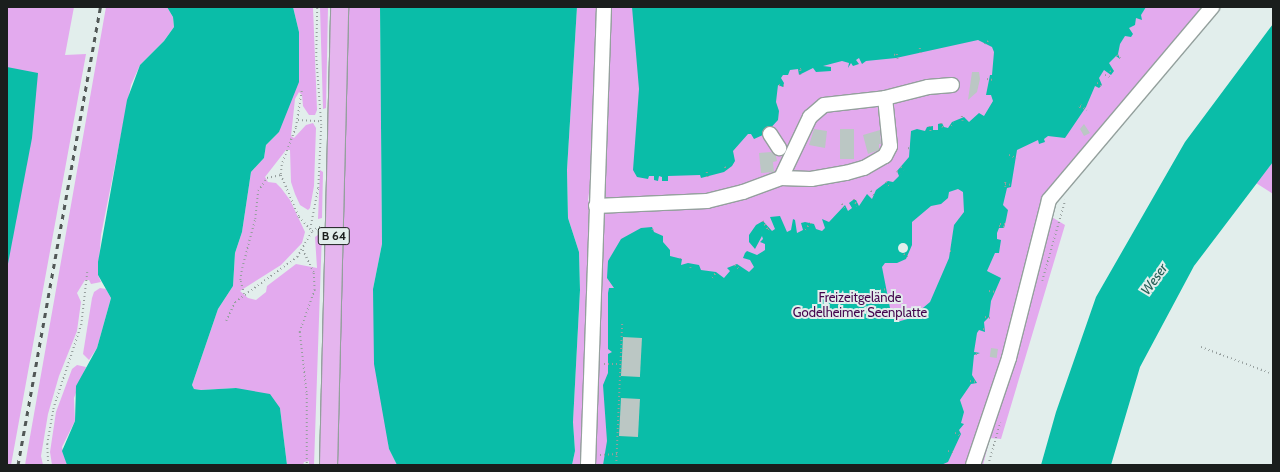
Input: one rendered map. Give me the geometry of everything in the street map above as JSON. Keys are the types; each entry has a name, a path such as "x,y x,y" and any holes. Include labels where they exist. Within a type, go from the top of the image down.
{"main road":[{"name":"B 64","path":"328,465 339,7"}],"lane":[{"path":"592,460 596,206 604,7"},
{"path":"973,465 1009,358 1049,200 1212,7"},
{"path":"781,178 810,117 817,110 835,102 885,98 928,87 952,85"},
{"path":"596,206 707,201 743,192 781,178 811,179 846,173 864,168 885,156 890,146 885,98"},
{"path":"770,134 779,148"}],"path":[{"path":"310,228 318,188 320,120 316,57 317,7"},
{"path":"984,44 988,41"},
{"path":"920,48 922,53"},
{"path":"894,55 897,54 898,59"},
{"path":"1117,55 1121,58"},
{"path":"800,75 800,69 802,68"},
{"path":"1105,75 1110,77"},
{"path":"987,79 993,80"},
{"path":"1097,83 1102,86"},
{"path":"779,85 784,86"},
{"path":"302,92 297,120 281,175 299,217 312,231"},
{"path":"1080,106 1087,110"},
{"path":"962,116 963,121"},
{"path":"297,120 320,120"},
{"path":"940,123 943,128"},
{"path":"930,126 931,133"},
{"path":"908,148 912,149"},
{"path":"1009,155 1016,158"},
{"path":"897,171 900,174"},
{"path":"707,172 708,179"},
{"path":"244,294 240,280 255,219 258,191 267,178 281,175"},
{"path":"886,182 889,186"},
{"path":"1005,184 1012,185"},
{"path":"871,191 875,197"},
{"path":"1041,283 1067,196"},
{"path":"854,199 857,206"},
{"path":"842,204 846,210"},
{"path":"762,221 768,230 770,228"},
{"path":"805,230 812,222"},
{"path":"1005,227 1000,225 1006,224"},
{"path":"226,321 235,302 244,294 283,268 303,250 312,231 316,228"},
{"path":"303,250 312,268 315,290 300,332 307,394 307,465"},
{"path":"904,254 908,257"},
{"path":"690,268 691,264"},
{"path":"735,265 739,269"},
{"path":"48,465 48,444 53,409 82,325 87,272"},
{"path":"712,278 716,272"},
{"path":"880,290 887,289"},
{"path":"989,291 996,292"},
{"path":"919,312 922,315"},
{"path":"986,317 991,318"},
{"path":"616,465 622,322"},
{"path":"1201,347 1273,374"},
{"path":"600,363 620,364"},
{"path":"970,381 977,382"},
{"path":"988,465 1001,420"},
{"path":"955,433 961,436"},
{"path":"948,451 954,453"},
{"path":"592,460 617,454"}],"green space":[{"path":"7,7 74,7 65,55 86,54 11,465 7,465"},
{"path":"106,7 167,7 173,17 174,27 164,41 140,65 131,85 101,235 98,275 101,282 91,284 89,280 85,280 77,293 81,302 77,331 59,376 48,414 41,456 43,465 25,465"},
{"path":"293,7 313,7 317,110 315,115 309,115 303,106 302,95 299,92 295,99 291,136 294,138 306,125 313,123 316,128 314,186 310,208 308,210 300,205 295,194 291,182 290,150 286,150 265,177 268,182 276,183 290,200 305,232 302,243 281,265 240,291 248,298 256,300 266,292 267,286 296,264 317,268 315,237 322,232 314,465 309,465 309,461 304,462 303,465 287,465 280,408 236,388 201,390 194,389 192,385 218,309 233,286 235,253 242,232 251,172 264,158 266,145 279,132 299,32"},
{"path":"320,7 328,7 326,108 323,109"},
{"path":"345,7 380,7 382,244 373,289 389,449 397,465 334,465"},
{"path":"577,7 601,7 597,134 588,200 592,207 586,465 572,465 575,451 573,422 580,290 579,252 568,218 567,170"},
{"name":"Freizeitgelände Godelheimer Seenplatte","path":"606,7 1217,7 1054,202 1050,216 1065,225 1001,439 990,438 983,465 590,465 603,213 608,210 606,199 601,196"},
{"path":"1273,162 1273,194 1256,183"},
{"path":"320,170 323,172 322,218 318,219"},
{"path":"100,288 106,289 111,298 97,348 89,360 83,354 92,298 94,292"},
{"path":"77,365 86,367 74,398 75,421 62,447 67,465 52,465 50,452 56,412 72,369"}],"water":[{"path":"167,7 293,7 299,32 299,82 279,132 266,145 264,158 251,172 242,232 235,253 233,286 218,309 192,385 194,389 201,390 236,388 270,394 280,408 287,465 67,465 62,451 75,421 76,386 97,348 111,298 98,275 98,262 127,100 140,65 164,41 174,27 173,17"},
{"path":"380,7 577,7 567,170 568,218 579,252 580,290 573,422 575,451 572,465 397,465 389,449 374,364 373,289 382,244"},
{"name":"Freizeitgelände Godelheimer Seenplatte","path":"632,7 1146,7 1141,15 1142,20 1136,18 1135,25 1129,28 1133,34 1131,37 1125,36 1120,44 1118,54 1120,59 1116,56 1109,63 1114,71 1111,75 1104,70 1099,78 1102,85 1099,88 1095,86 1086,107 1065,138 1048,136 1044,139 1045,142 1039,144 1038,140 1017,150 1011,187 1007,188 1003,205 1008,210 1006,220 1004,228 999,228 997,233 997,239 1001,240 999,253 995,253 987,271 1001,278 991,301 989,317 984,322 985,332 979,330 977,333 974,352 980,353 974,355 972,375 977,383 971,384 960,400 964,412 961,423 964,424 959,430 961,434 948,462 941,465 603,465 607,441 603,385 608,373 608,354 612,352 608,349 608,293 609,288 614,288 607,278 608,261 621,239 641,228 652,227 654,232 663,236 663,242 670,250 670,256 682,259 681,265 688,263 699,265 701,270 716,272 724,278 730,271 727,268 737,264 749,272 754,267 750,260 743,258 745,253 747,251 757,255 765,250 765,244 760,242 763,239 762,236 755,249 749,242 749,235 756,225 763,221 772,231 775,229 770,217 780,216 787,232 791,230 793,219 795,220 797,233 803,230 801,223 805,222 814,224 816,229 822,231 825,228 822,219 829,222 845,205 848,211 852,208 849,203 853,200 856,200 859,206 867,194 872,199 876,190 888,181 893,182 899,176 897,171 909,157 911,131 917,129 925,131 927,127 933,126 933,130 938,130 938,124 942,123 944,127 948,128 952,122 964,117 969,122 979,113 984,116 993,101 991,95 986,95 990,75 992,75 994,52 992,47 978,40 896,58 866,61 862,64 859,58 856,60 859,64 853,66 851,63 848,68 849,63 842,61 823,66 831,67 831,71 816,72 813,68 799,75 798,69 790,70 788,75 783,75 781,78 784,83 783,87 778,85 776,102 779,111 778,120 765,134 754,139 751,134 748,134 733,151 735,161 732,166 724,172 701,178 700,175 668,176 668,181 662,181 662,177 659,176 658,181 654,180 654,176 649,176 648,179 637,177 633,170 639,89","holes":["958,189 963,192 964,212 954,225 949,258 930,302 911,318 897,322 890,308 882,267 885,263 897,263 906,259 912,245 912,222 931,206 941,204 948,198 949,192"]},
{"name":"Weser","path":"1273,24 1273,162 1194,266 1140,367 1111,465 1041,465 1056,412 1096,297 1185,142"},
{"path":"7,67 38,73 32,138 7,269"}],"pier":[{"path":"901,243 905,243 907,244 907,252 901,253 898,250 898,246"}],"building":[{"path":"972,72 979,72 980,79 977,92 968,100"},
{"path":"1084,124 1090,133 1084,136 1080,129"},
{"path":"814,129 827,131 825,148 809,145"},
{"path":"840,129 854,129 854,159 840,159"},
{"path":"880,130 881,144 879,144 879,150 868,154 863,135"},
{"path":"771,152 776,156 777,161 773,162 774,172 761,173 759,153"},
{"path":"623,337 642,338 640,377 621,376"},
{"path":"991,348 998,349 997,358 990,357"},
{"path":"621,398 640,399 638,437 619,436"}],"railway":[{"path":"18,465 100,7"}]}
